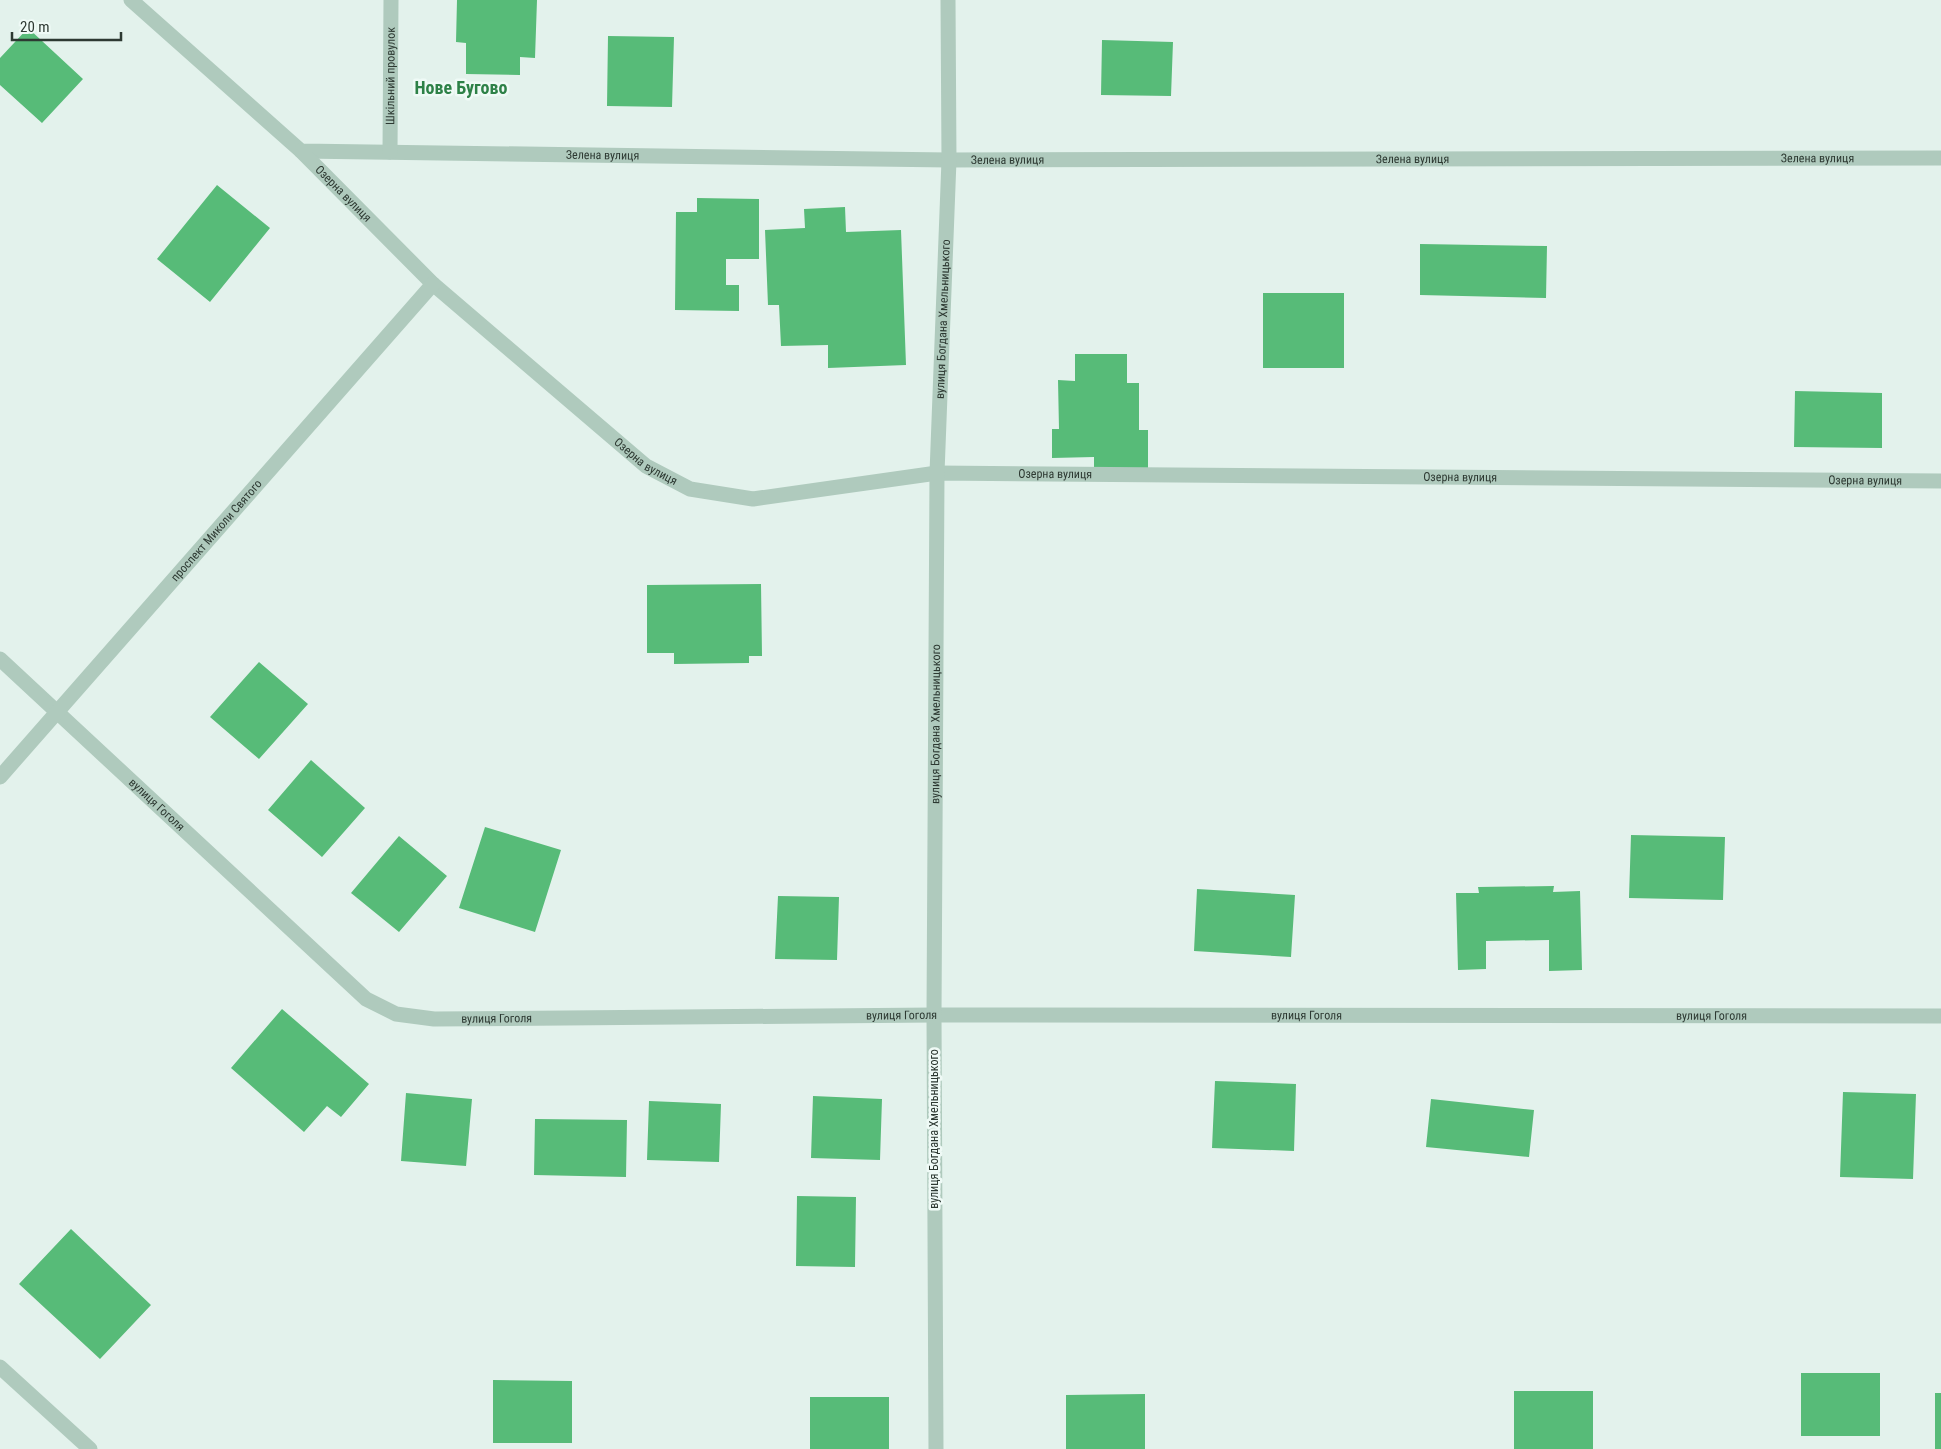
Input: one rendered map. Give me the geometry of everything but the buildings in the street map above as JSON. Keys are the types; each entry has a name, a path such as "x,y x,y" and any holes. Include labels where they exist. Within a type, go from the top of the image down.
{"street":[{"path":"131,0 301,151"},
{"name":"Шкільний провулок","path":"390,152 391,0"},
{"name":"вулиця Богдана Хмельницького","path":"936,1449 934,1015 937,473 950,160 948,0"},
{"name":"Зелена вулиця","path":"301,151 950,160 1941,158"},
{"name":"Озерна вулиця","path":"301,151 433,284 646,466 690,489 753,499 937,473 1941,481"},
{"name":"проспект Миколи Святого","path":"0,777 433,284"},
{"name":"вулиця Гоголя","path":"0,659 366,999 396,1014 434,1019 934,1015 1941,1016"},
{"path":"0,1367 90,1449"}],"district":[{"name":"Нове Бугово","path":"461,87"}]}
